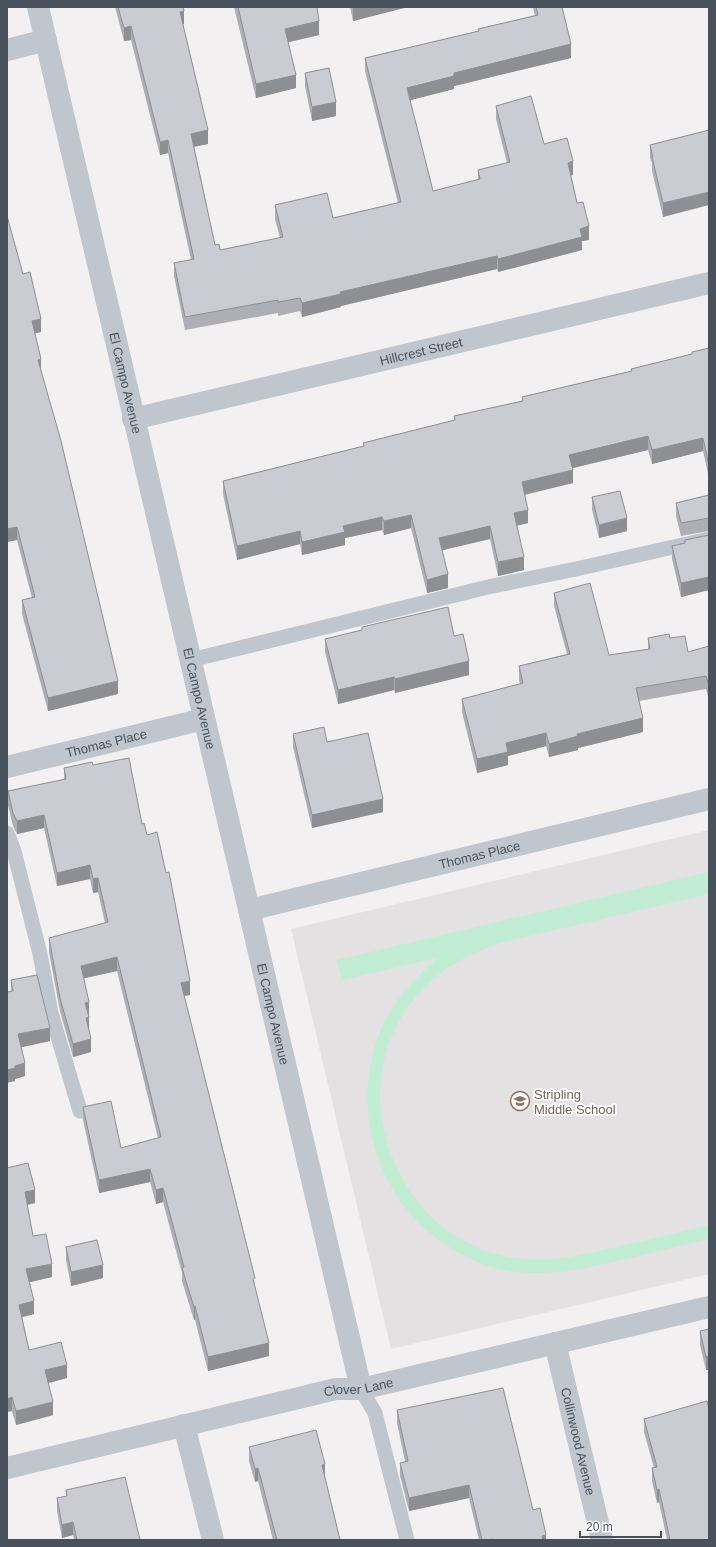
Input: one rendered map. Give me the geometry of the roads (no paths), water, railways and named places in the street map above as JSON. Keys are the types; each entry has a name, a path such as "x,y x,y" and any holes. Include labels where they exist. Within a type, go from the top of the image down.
{"street":[{"name":"El Campo Avenue","path":"38,7 133,419 191,660 361,1389"},
{"path":"7,50 46,40"},
{"name":"Hillcrest Street","path":"133,419 709,283"},
{"name":"Thomas Place","path":"7,767 204,719"},
{"name":"Thomas Place","path":"249,910 709,799"},
{"name":"Clover Lane","path":"7,1468 336,1389 361,1389 709,1307"},
{"name":"Collinwood Avenue","path":"555,1343 602,1540"},
{"path":"184,1425 213,1540"}],"lane":[{"path":"191,660 488,587 709,539"},
{"path":"7,833 14,851 40,954 51,1013 80,1111"},
{"path":"361,1389 375,1413 407,1540"}],"place":[{"name":"Stripling Middle School","path":"520,1101"}]}
